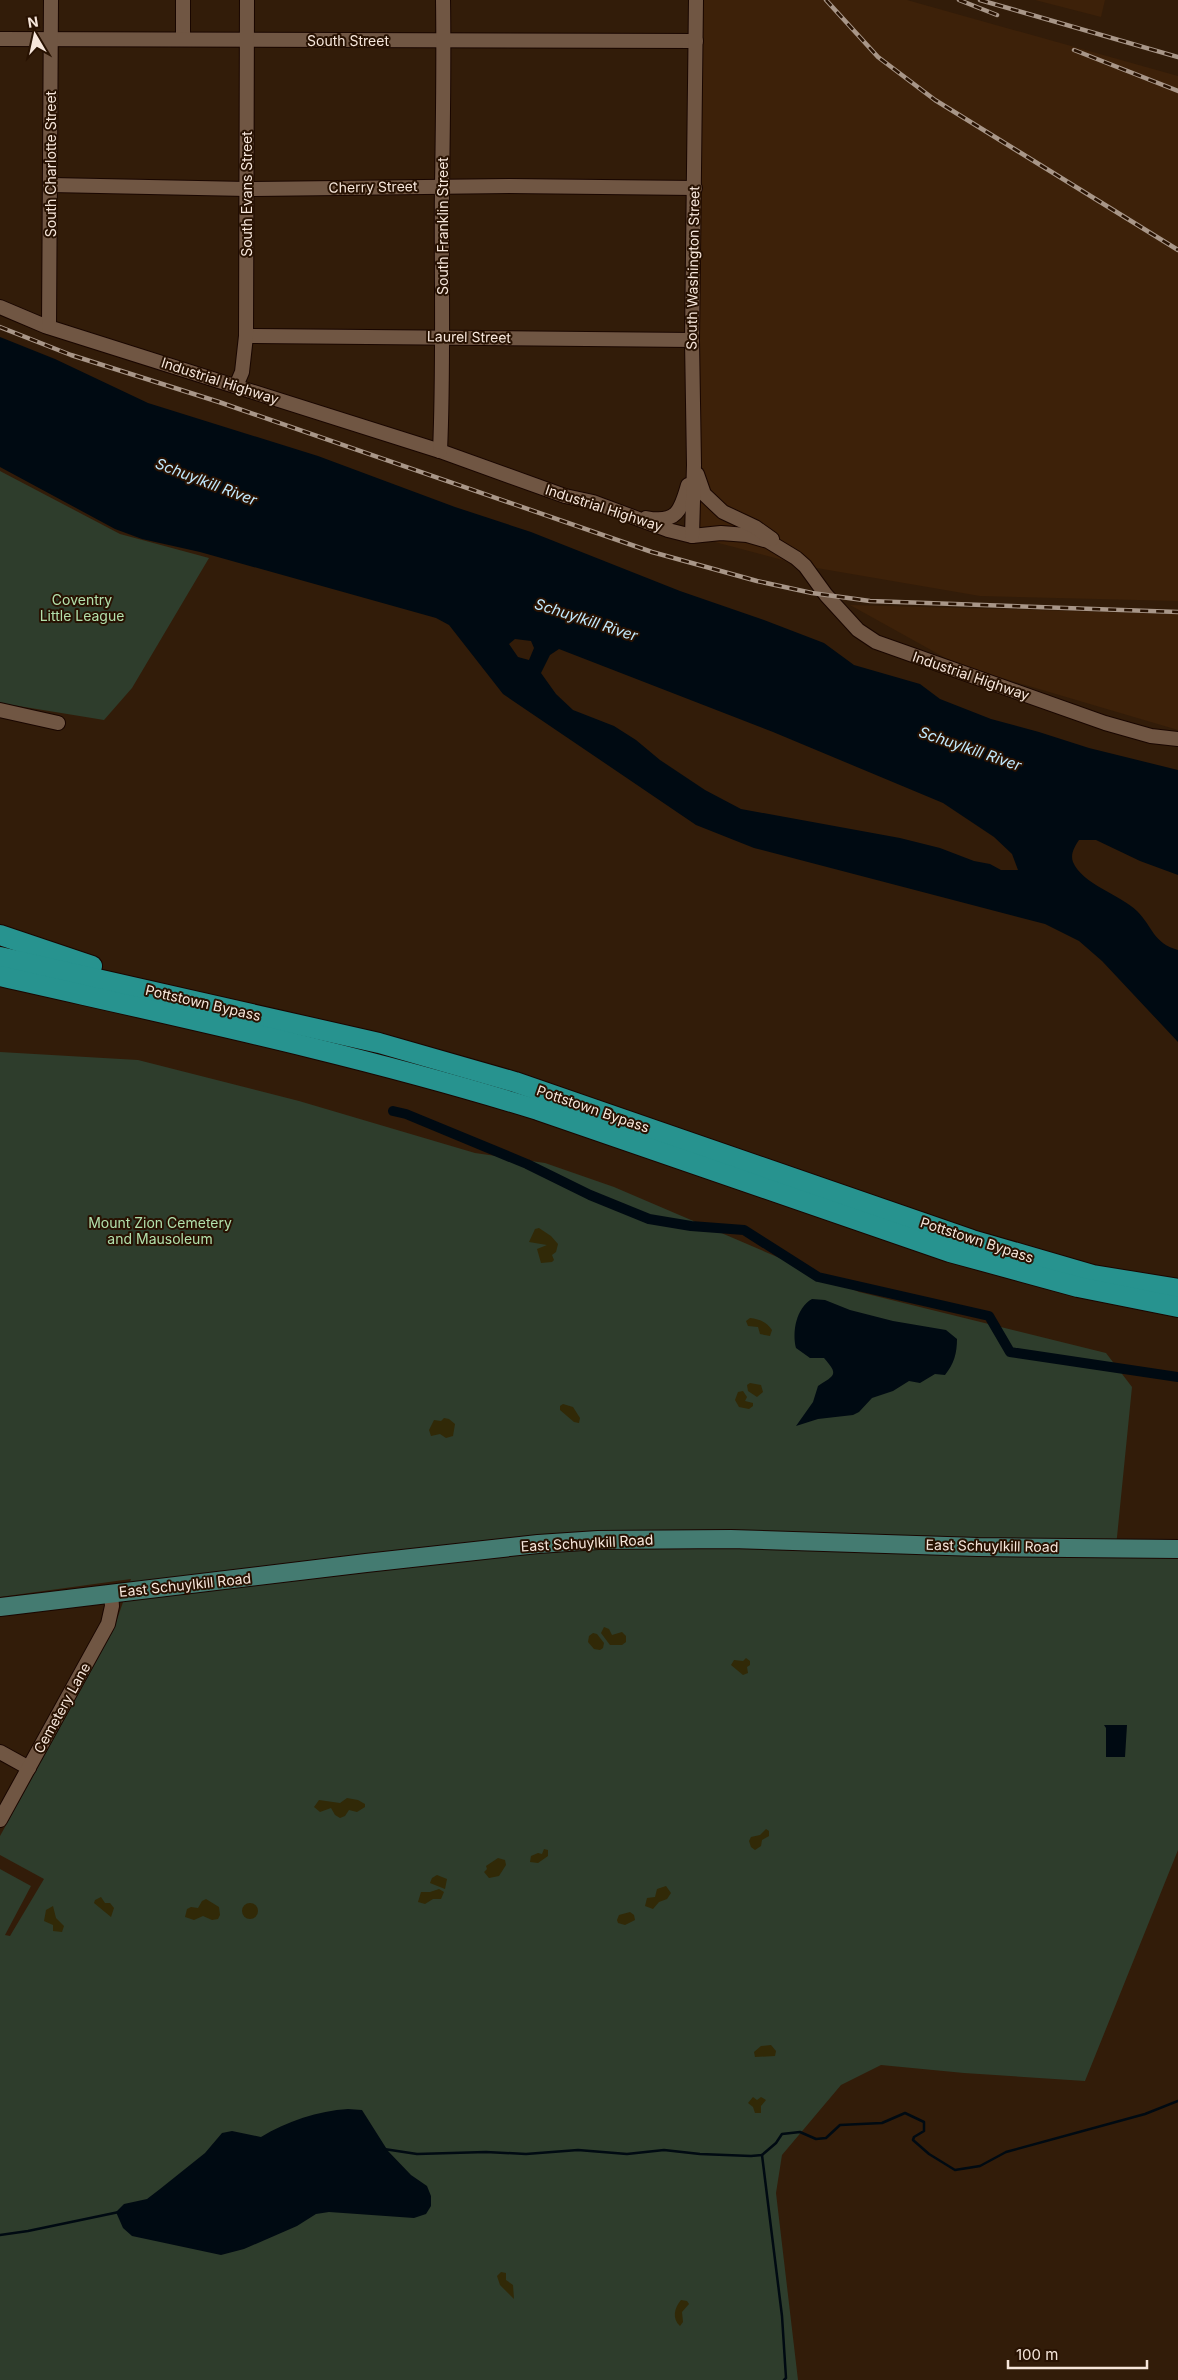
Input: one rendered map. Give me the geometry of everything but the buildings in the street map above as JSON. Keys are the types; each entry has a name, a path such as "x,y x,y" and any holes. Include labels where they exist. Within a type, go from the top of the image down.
{"highway":[{"path":"0,934 141,984 156,992"},
{"name":"Pottstown Bypass","path":"0,957 378,1044 515,1082 972,1240 1093,1275 1178,1289"},
{"name":"Pottstown Bypass","path":"0,976 284,1040 472,1089 950,1252 1078,1287 1178,1307"}],"main road":[{"name":"East Schuylkill Road","path":"0,1607 538,1544 598,1540 731,1539 988,1547 1178,1549"}],"street":[{"name":"South Charlotte Street","path":"50,327 51,0"},
{"path":"183,0 183,38"},
{"name":"South Evans Street","path":"236,386 242,372 246,336 247,0"},
{"name":"South Franklin Street","path":"440,451 442,186 445,116 443,0"},
{"name":"South Washington Street","path":"692,536 696,0"},
{"name":"South Street","path":"0,38 183,38 247,41 696,41"},
{"name":"Cherry Street","path":"51,185 247,189 442,186 695,188"},
{"name":"Industrial Highway","path":"0,307 50,327 440,451 565,496 593,502 668,530 692,536 721,533 747,535 768,541 796,558 805,566 826,595 858,630 876,642 1105,723 1151,736 1178,739"},
{"name":"Laurel Street","path":"246,336 692,340"},
{"path":"624,514 656,520 672,516 681,509 694,465"},
{"path":"694,465 704,494 723,512 755,527 796,558"},
{"path":"0,710 58,723"},
{"name":"Cemetery Lane","path":"0,1820 108,1624 112,1606 112,1593"},
{"path":"0,1752 28,1768"}],"shaded area":[{"path":"695,0 907,0 1178,76 1178,601 980,596 805,566 692,536"},
{"path":"1035,0 1105,0 1101,17"},
{"path":"850,605 1178,614 1178,730 958,665"}],"green space":[{"name":"Coventry Little League","path":"0,471 120,534 209,558 132,688 104,720 0,703"},
{"name":"Mount Zion Cemetery and Mausoleum","path":"0,1052 138,1060 299,1101 475,1153 545,1163 614,1187 859,1292 1106,1353 1132,1387 1115,1557 1178,1558 1178,1850 1085,2081 881,2065 841,2085 782,2155 776,2193 798,2380 0,2380 0,1869 31,1886 5,1935 10,1936 44,1879 0,1855 0,1836 113,1631 131,1579 0,1597"}],"sand":[{"path":"539,1228 551,1236 558,1244 556,1252 552,1255 554,1260 552,1262 541,1263 537,1249 547,1245 529,1242 535,1229"},
{"path":"750,1318 760,1320 768,1325 772,1330 770,1336 760,1334 758,1327 748,1326 746,1321"},
{"path":"750,1383 761,1385 763,1392 757,1397 748,1391 747,1385"},
{"path":"743,1391 747,1397 745,1401 753,1403 753,1406 749,1409 739,1407 735,1400 738,1392"},
{"path":"563,1404 573,1407 580,1418 579,1423 574,1422 560,1410 560,1406"},
{"path":"444,1418 449,1419 455,1424 453,1436 446,1438 440,1434 431,1436 429,1430 434,1420 441,1421"},
{"path":"604,1627 609,1629 612,1635 622,1632 626,1636 626,1642 622,1645 610,1645 601,1633"},
{"path":"593,1633 597,1634 604,1643 603,1648 600,1650 594,1649 588,1642 589,1636"},
{"path":"746,1658 750,1661 750,1665 747,1667 748,1673 743,1675 731,1665 734,1660 743,1661"},
{"path":"347,1798 358,1800 365,1804 365,1807 357,1812 349,1810 345,1816 340,1818 335,1815 331,1808 320,1812 314,1807 319,1800 340,1803"},
{"path":"766,1829 769,1831 769,1836 762,1840 761,1846 755,1850 751,1847 749,1841 751,1837 760,1835"},
{"path":"544,1849 548,1850 548,1856 538,1863 530,1862 531,1856 538,1853 542,1854"},
{"path":"498,1858 505,1860 506,1865 499,1876 489,1878 484,1872 487,1869 486,1866"},
{"path":"437,1875 447,1879 445,1889 430,1883 432,1878"},
{"path":"666,1886 671,1893 667,1899 659,1902 653,1909 645,1906 647,1898 655,1897 657,1889"},
{"path":"439,1889 444,1892 441,1899 433,1899 425,1904 418,1902 421,1892"},
{"path":"101,1897 105,1903 110,1903 114,1908 111,1917 94,1903 95,1900"},
{"path":"206,1899 219,1907 220,1915 218,1919 212,1920 203,1916 194,1920 185,1917 187,1909 191,1907 198,1908 202,1901"},
{"path":"247,1903 253,1903 258,1908 256,1917 247,1919 242,1914 242,1908"},
{"path":"53,1906 56,1918 64,1926 62,1932 53,1931 53,1925 44,1921 46,1910"},
{"path":"630,1912 634,1915 635,1920 625,1925 618,1923 619,1915"},
{"path":"771,2045 776,2051 775,2056 755,2057 754,2052 761,2046"},
{"path":"753,2097 757,2100 761,2097 766,2100 761,2106 761,2113 755,2113 753,2107 748,2103"},
{"path":"501,2272 506,2273 506,2280 513,2285 514,2299 500,2285 497,2276"},
{"path":"681,2300 687,2301 689,2304 682,2312 683,2322 680,2326 677,2323 675,2313"}],"water":[{"name":"Schuylkill River","path":"0,337 55,359 148,403 318,456 455,507 531,532 680,591 824,643 854,665 920,684 940,699 991,719 1089,748 1178,770 1178,875 1140,861 1096,840 1079,840 1072,856 1073,862 1085,877 1130,905 1142,917 1158,939 1178,950 1178,1042 1102,961 1079,941 1045,924 754,848 696,825 503,694 449,625 436,618 200,552 142,539 115,529 0,467","holes":["515,639 531,641 534,648 529,660 518,657 509,644","559,649 773,732 943,803 994,837 1012,854 1018,870 1001,870 990,864 974,861 940,848 900,838 741,809 705,790 614,726 573,710 556,694 541,673 550,655"]},
{"path":"812,1299 825,1300 850,1310 893,1321 946,1330 957,1339 956,1354 953,1362 945,1375 935,1374 920,1383 909,1381 893,1391 872,1398 859,1412 853,1415 818,1419 796,1426 813,1402 818,1386 833,1374 832,1368 824,1358 810,1358 796,1348 796,1321 802,1308"},
{"path":"1104,1725 1127,1725 1125,1757 1106,1757 1106,1728"},
{"path":"348,2109 362,2110 388,2151 411,2175 427,2186 431,2196 431,2206 426,2214 414,2218 329,2212 316,2214 297,2226 244,2249 221,2255 132,2236 123,2228 116,2212 124,2204 147,2199 205,2153 222,2133 232,2131 261,2137 281,2126 303,2118 325,2112"}],"waterway":[{"path":"393,1111 406,1114 527,1164 590,1195 649,1219 691,1226 744,1230 818,1277 989,1316 1010,1352 1178,1377"},
{"path":"384,2149 417,2154 486,2152 526,2154 578,2150 627,2154 664,2150 700,2154 751,2156 762,2155 776,2143 782,2134 800,2132 816,2139 826,2138 840,2125 882,2123 905,2113 924,2122 924,2131 914,2137 913,2140 929,2154 955,2170 980,2166 1006,2152 1145,2114 1178,2101"},
{"path":"762,2155 782,2316 786,2378 784,2380"},
{"path":"0,2235 119,2212"}],"railway":[{"path":"826,0 878,57 935,100 1178,250"},
{"path":"959,0 997,15"},
{"path":"980,0 1178,57"},
{"path":"1074,50 1178,91"},
{"path":"0,327 71,355 219,402 652,552 757,581 812,593 870,601 1178,612"}]}
